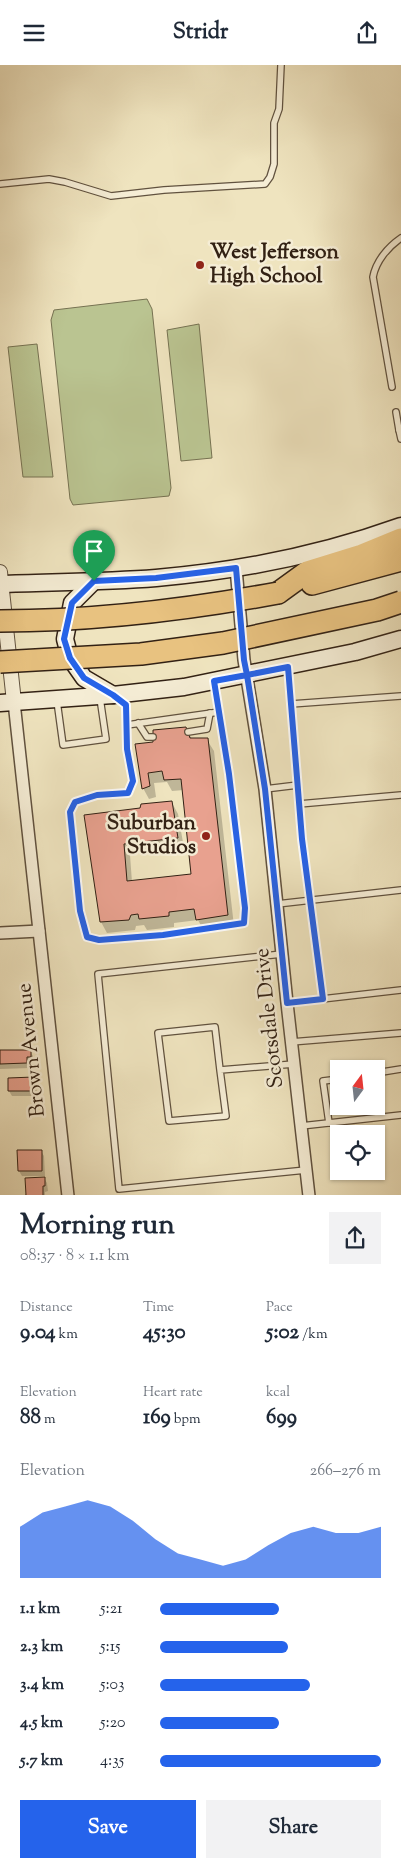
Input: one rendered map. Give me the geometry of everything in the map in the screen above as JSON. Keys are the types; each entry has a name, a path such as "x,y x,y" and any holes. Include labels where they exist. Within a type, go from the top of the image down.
{"highway":[{"path":"278,593 307,572 362,555 401,539"},
{"path":"0,621 107,617 160,612 278,593 401,560"},
{"path":"0,662 141,654 223,643 377,610 401,602"}],"main road":[{"path":"0,580 94,581 156,578 236,568 305,554 401,527"},
{"path":"94,581 72,603 64,639 70,658 84,678 107,695"},
{"path":"7,703 184,687 288,667 355,652 401,639"}],"street":[{"name":"Scotsdale Drive","path":"236,568 244,660 265,789 309,1195"},
{"name":"Brown Avenue","path":"0,580 7,703 39,931 68,1195"},
{"path":"0,933 39,931"}],"lane":[{"path":"0,184 48,179 65,182 111,196 164,190 265,184 270,177 274,164 274,123 279,109 281,65"},
{"path":"392,387 373,277 374,271 388,248 401,238"},
{"path":"396,412 401,439"},
{"path":"288,667 299,804 323,999"},
{"path":"56,699 63,745 106,739 107,695 126,705 127,749 133,781 128,793 97,795 75,802 70,812 80,911 87,937 99,940 163,935 244,923 245,908 229,774 214,681"},
{"path":"291,704 401,696"},
{"path":"127,725 219,712"},
{"path":"188,732 207,729 210,713"},
{"path":"138,723 148,737 153,737"},
{"path":"265,789 298,785"},
{"path":"299,804 401,795"},
{"path":"277,903 401,890"},
{"path":"282,954 98,975 119,1189 306,1170"},
{"path":"287,1003 401,990"},
{"path":"215,1027 220,1069 226,1116 169,1121 158,1033 215,1027"},
{"path":"291,1042 401,1033"},
{"path":"220,1069 294,1064"},
{"path":"385,1072 401,1069"},
{"path":"329,1123 323,1081 330,1080"},
{"path":"301,1126 401,1115"}],"green space":[{"path":"147,299 152,309 171,488 169,496 73,505 70,499 51,320 54,310"},
{"path":"199,324 212,458 181,461 167,330"},
{"path":"37,344 53,477 23,477 8,347"}],"building":[{"path":"186,727 190,738 208,738 228,915 196,920 194,909 169,912 169,916 139,919 138,914 131,915 129,920 100,922 84,815 140,808 141,804 172,801 178,838 124,844 127,881 191,874 181,779 164,780 162,771 148,773 150,786 142,789 135,744 153,742 153,730"},
{"path":"0,1050 31,1050 31,1057 27,1057 27,1063 0,1064"},
{"path":"34,1077 34,1091 8,1091 8,1078"},
{"path":"17,1150 42,1150 42,1171 18,1171"},
{"path":"45,1177 43,1195 26,1195 25,1178"}],"place":[{"name":"West Jefferson High School","path":"200,265"},
{"name":"Suburban Studios","path":"206,836"}],"route":[{"path":"94,581 72,603 64,639 70,658 84,678 126,705 127,749 133,781 128,793 97,795 75,802 70,812 80,911 87,937 99,940 163,935 244,923 245,908 229,774 214,681 247,675 265,789 287,1003 323,999 302,839 288,667 247,675 236,568 156,578 94,581"}]}
